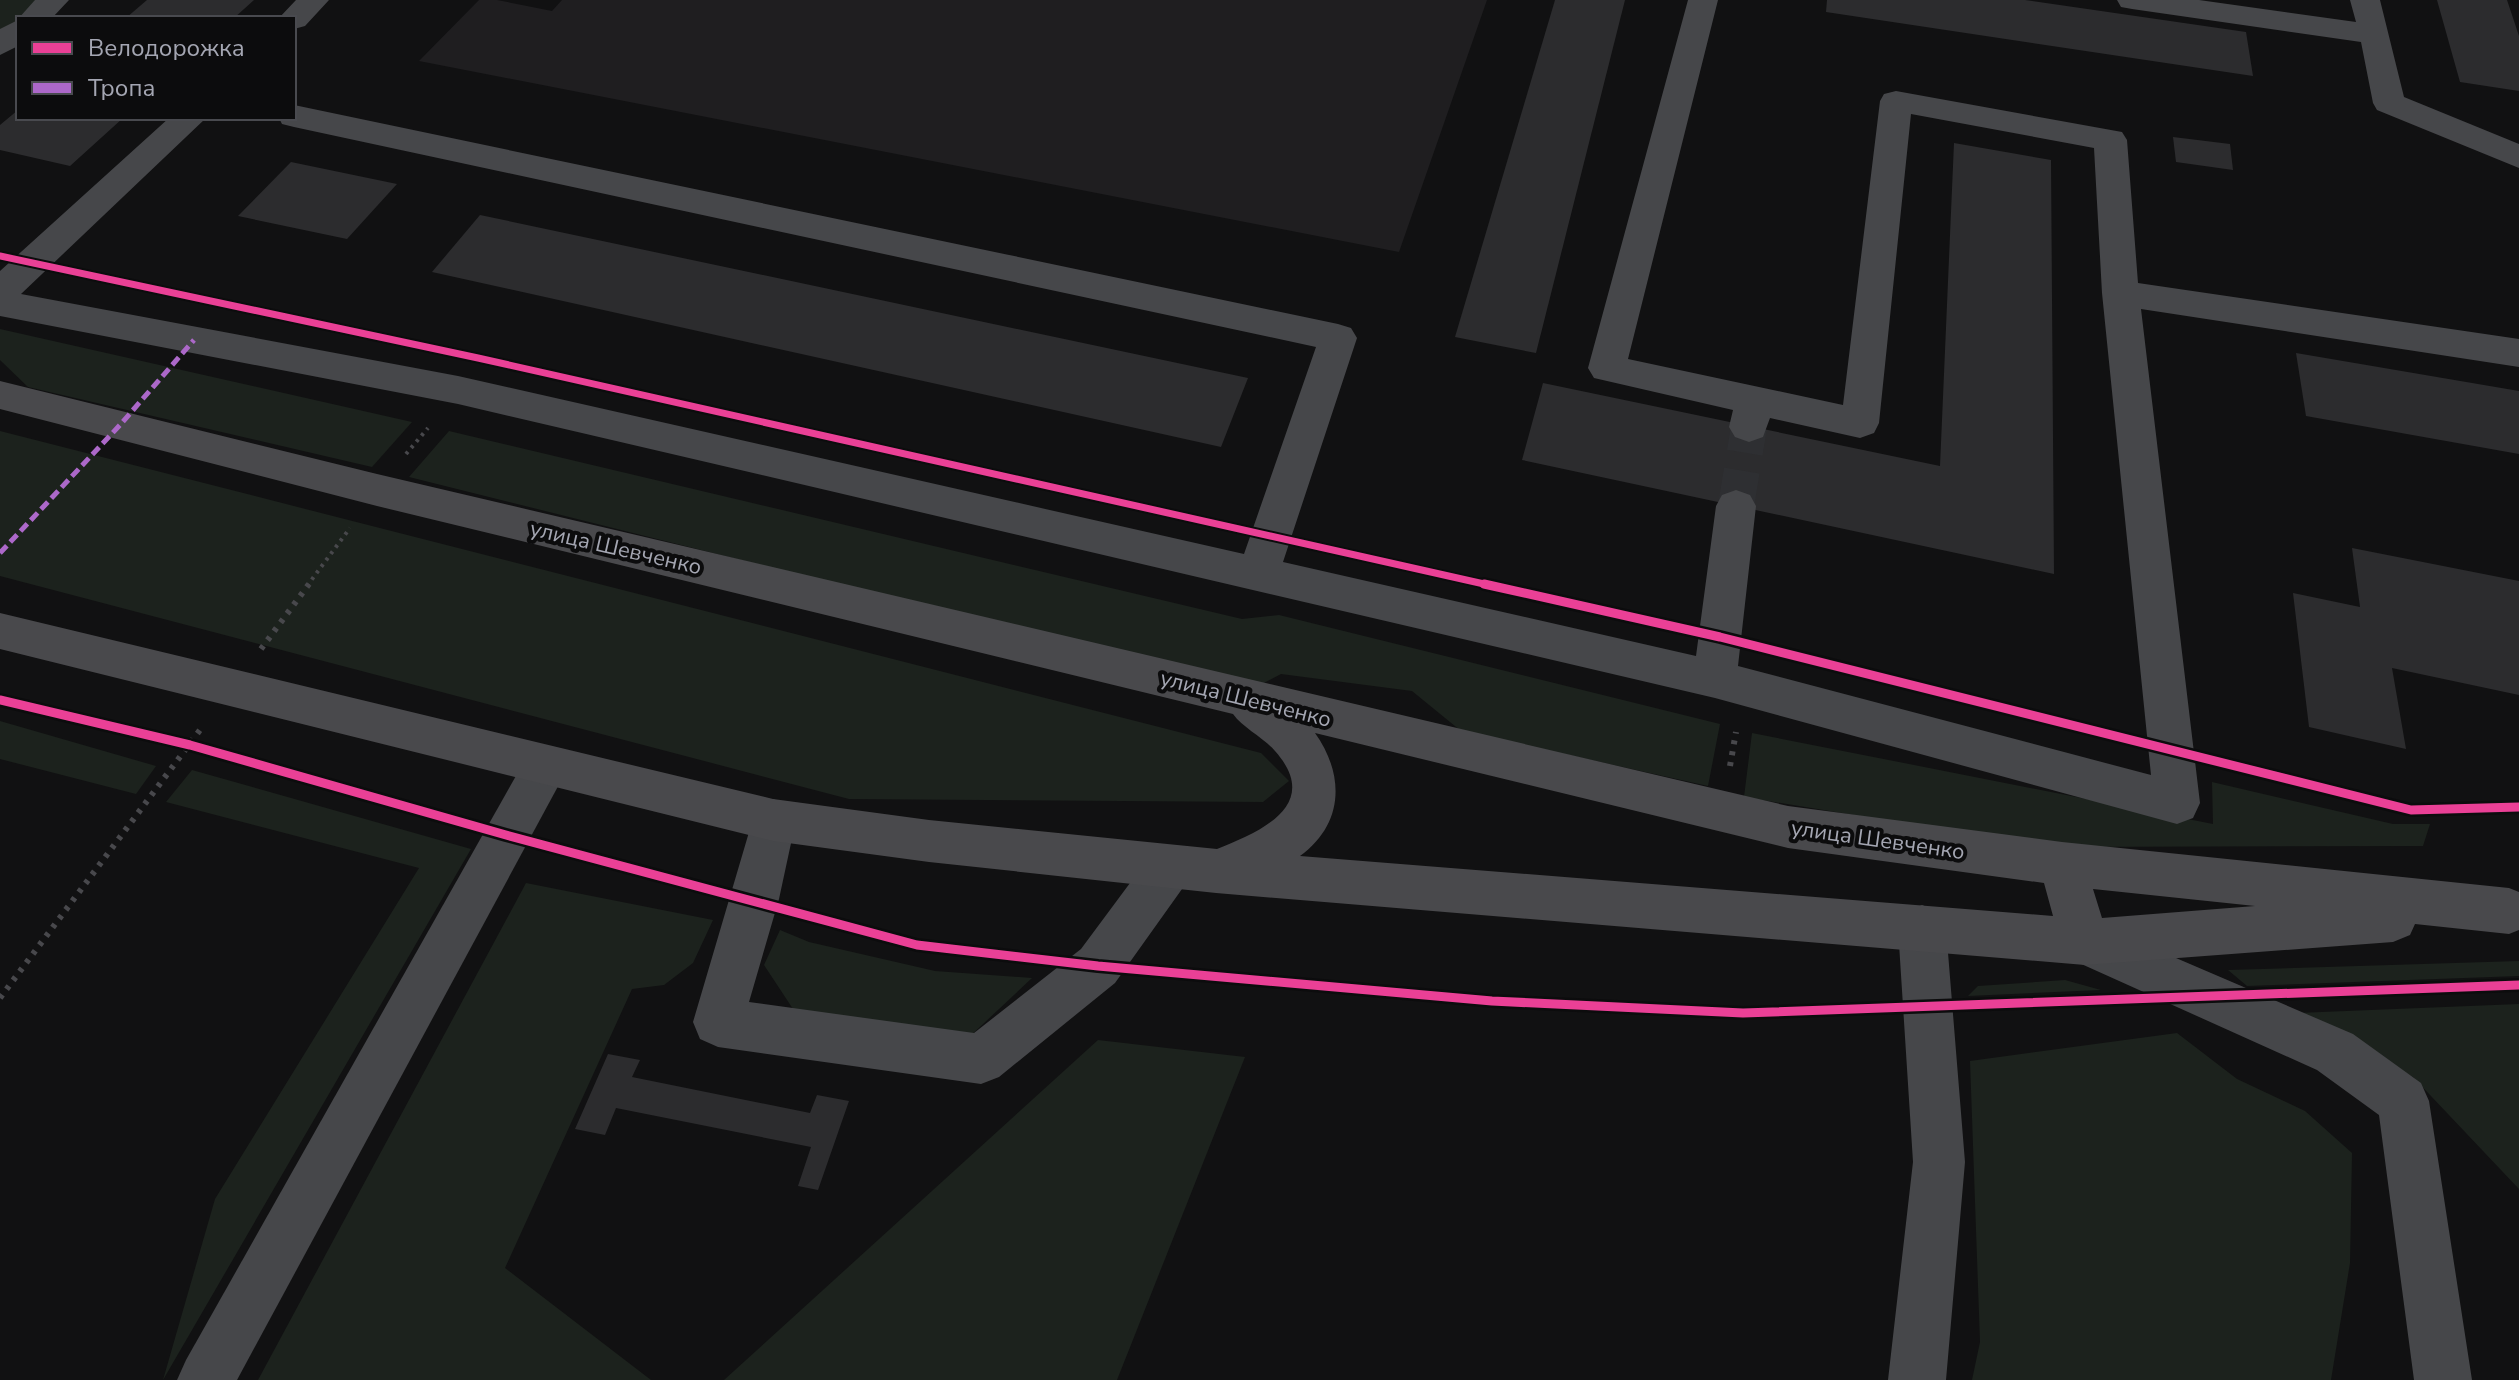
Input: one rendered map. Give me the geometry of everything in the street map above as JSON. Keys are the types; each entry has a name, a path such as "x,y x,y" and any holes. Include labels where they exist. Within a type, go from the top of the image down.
{"main road":[{"name":"улица Шевченко","path":"0,395 377,490 1788,827 2062,864 2514,911"},
{"name":"улица Шевченко","path":"0,631 773,820 1193,869 2085,942 2514,911"},
{"path":"1193,869 1263,853 1296,832 1314,801 1313,769 1295,741 1270,716 1236,695"},
{"path":"2062,864 2085,942"}],"lane":[{"path":"35,16 54,0"},
{"path":"296,17 314,0"},
{"path":"0,303 458,390 1715,679 2177,803 2136,471 2110,140 1896,101 1860,423 1752,413 1607,368 1703,0"},
{"path":"2132,0 2375,34"},
{"path":"2365,0 2389,103 2519,157"},
{"path":"0,45 16,32"},
{"path":"296,116 1338,338 1258,574"},
{"path":"0,292 187,120"},
{"path":"2120,293 2519,353"},
{"path":"1715,679 1736,506"},
{"path":"206,1380 546,765"},
{"path":"773,820 755,899 718,1022 981,1059 1098,966 1193,869"},
{"path":"1917,1380 1939,1162 1922,928"},
{"path":"2085,942 2335,1052 2403,1101 2443,1380"}],"path":[{"path":"402,459 458,390"},
{"path":"255,656 358,517"},
{"path":"0,998 204,726"},
{"path":"175,741 205,749"}],"shaded area":[{"path":"0,0 54,0 35,16 16,16 16,32 0,45"},
{"path":"479,0 497,0 552,11 562,0 1487,0 1399,252 419,61"},
{"path":"0,329 412,422 372,467 28,387 0,360"},
{"path":"0,431 1261,753 1289,781 1263,802 849,799 0,576"},
{"path":"449,431 1242,619 1279,615 1720,724 1708,786 1461,731 1412,691 1281,674 1254,688 409,477"},
{"path":"0,721 156,766 136,794 0,759"},
{"path":"1752,733 2213,824 2212,782 2393,824 2430,824 2423,846 2048,847 1744,797"},
{"path":"192,770 471,849 163,1380 215,1199 419,868 166,802"},
{"path":"526,883 713,920 693,963 664,985 632,989 505,1268 651,1380 258,1380"},
{"path":"780,930 809,942 935,971 1032,978 966,1040 793,1009 764,965"},
{"path":"2519,961 2519,976 2247,986 2228,970"},
{"path":"2065,980 2101,990 1968,996 1978,986"},
{"path":"2519,1004 2519,1189 2413,1077 2297,1013"},
{"path":"2177,1033 2237,1079 2305,1111 2352,1153 2350,1263 2331,1380 1972,1380 1980,1342 1970,1061"},
{"path":"1098,1040 1245,1057 1117,1380 724,1380"}],"building":[{"path":"147,0 254,0 236,16 128,16"},
{"path":"1555,0 1625,0 1536,353 1455,337"},
{"path":"1827,0 2025,0 2246,32 2253,76 1826,12"},
{"path":"2437,0 2507,0 2519,36 2519,91 2460,82"},
{"path":"16,112 16,120 121,120 70,166 0,150 0,125"},
{"path":"2173,137 2230,144 2233,170 2176,162"},
{"path":"1954,143 2051,160 2054,574 1522,460 1543,383 1940,466"},
{"path":"291,162 397,184 347,239 238,216"},
{"path":"480,215 1248,378 1221,447 432,272"},
{"path":"2296,353 2519,391 2519,454 2306,416"},
{"path":"2352,548 2519,581 2519,695 2392,668 2406,749 2309,727 2293,593 2360,607"},
{"path":"608,1054 640,1060 632,1077 810,1113 817,1095 849,1101 818,1190 798,1186 811,1147 616,1108 605,1135 575,1129"}],"tunnel":[{"path":"1736,506 1749,427"}],"marked path":[{"path":"0,553 120,425 194,340"}],"cycle path":[{"path":"0,256 478,358 1720,637 2411,810 2519,807"},
{"path":"0,700 190,745 506,835 917,945 1098,966 1492,1001 1743,1013 2519,985"}]}
